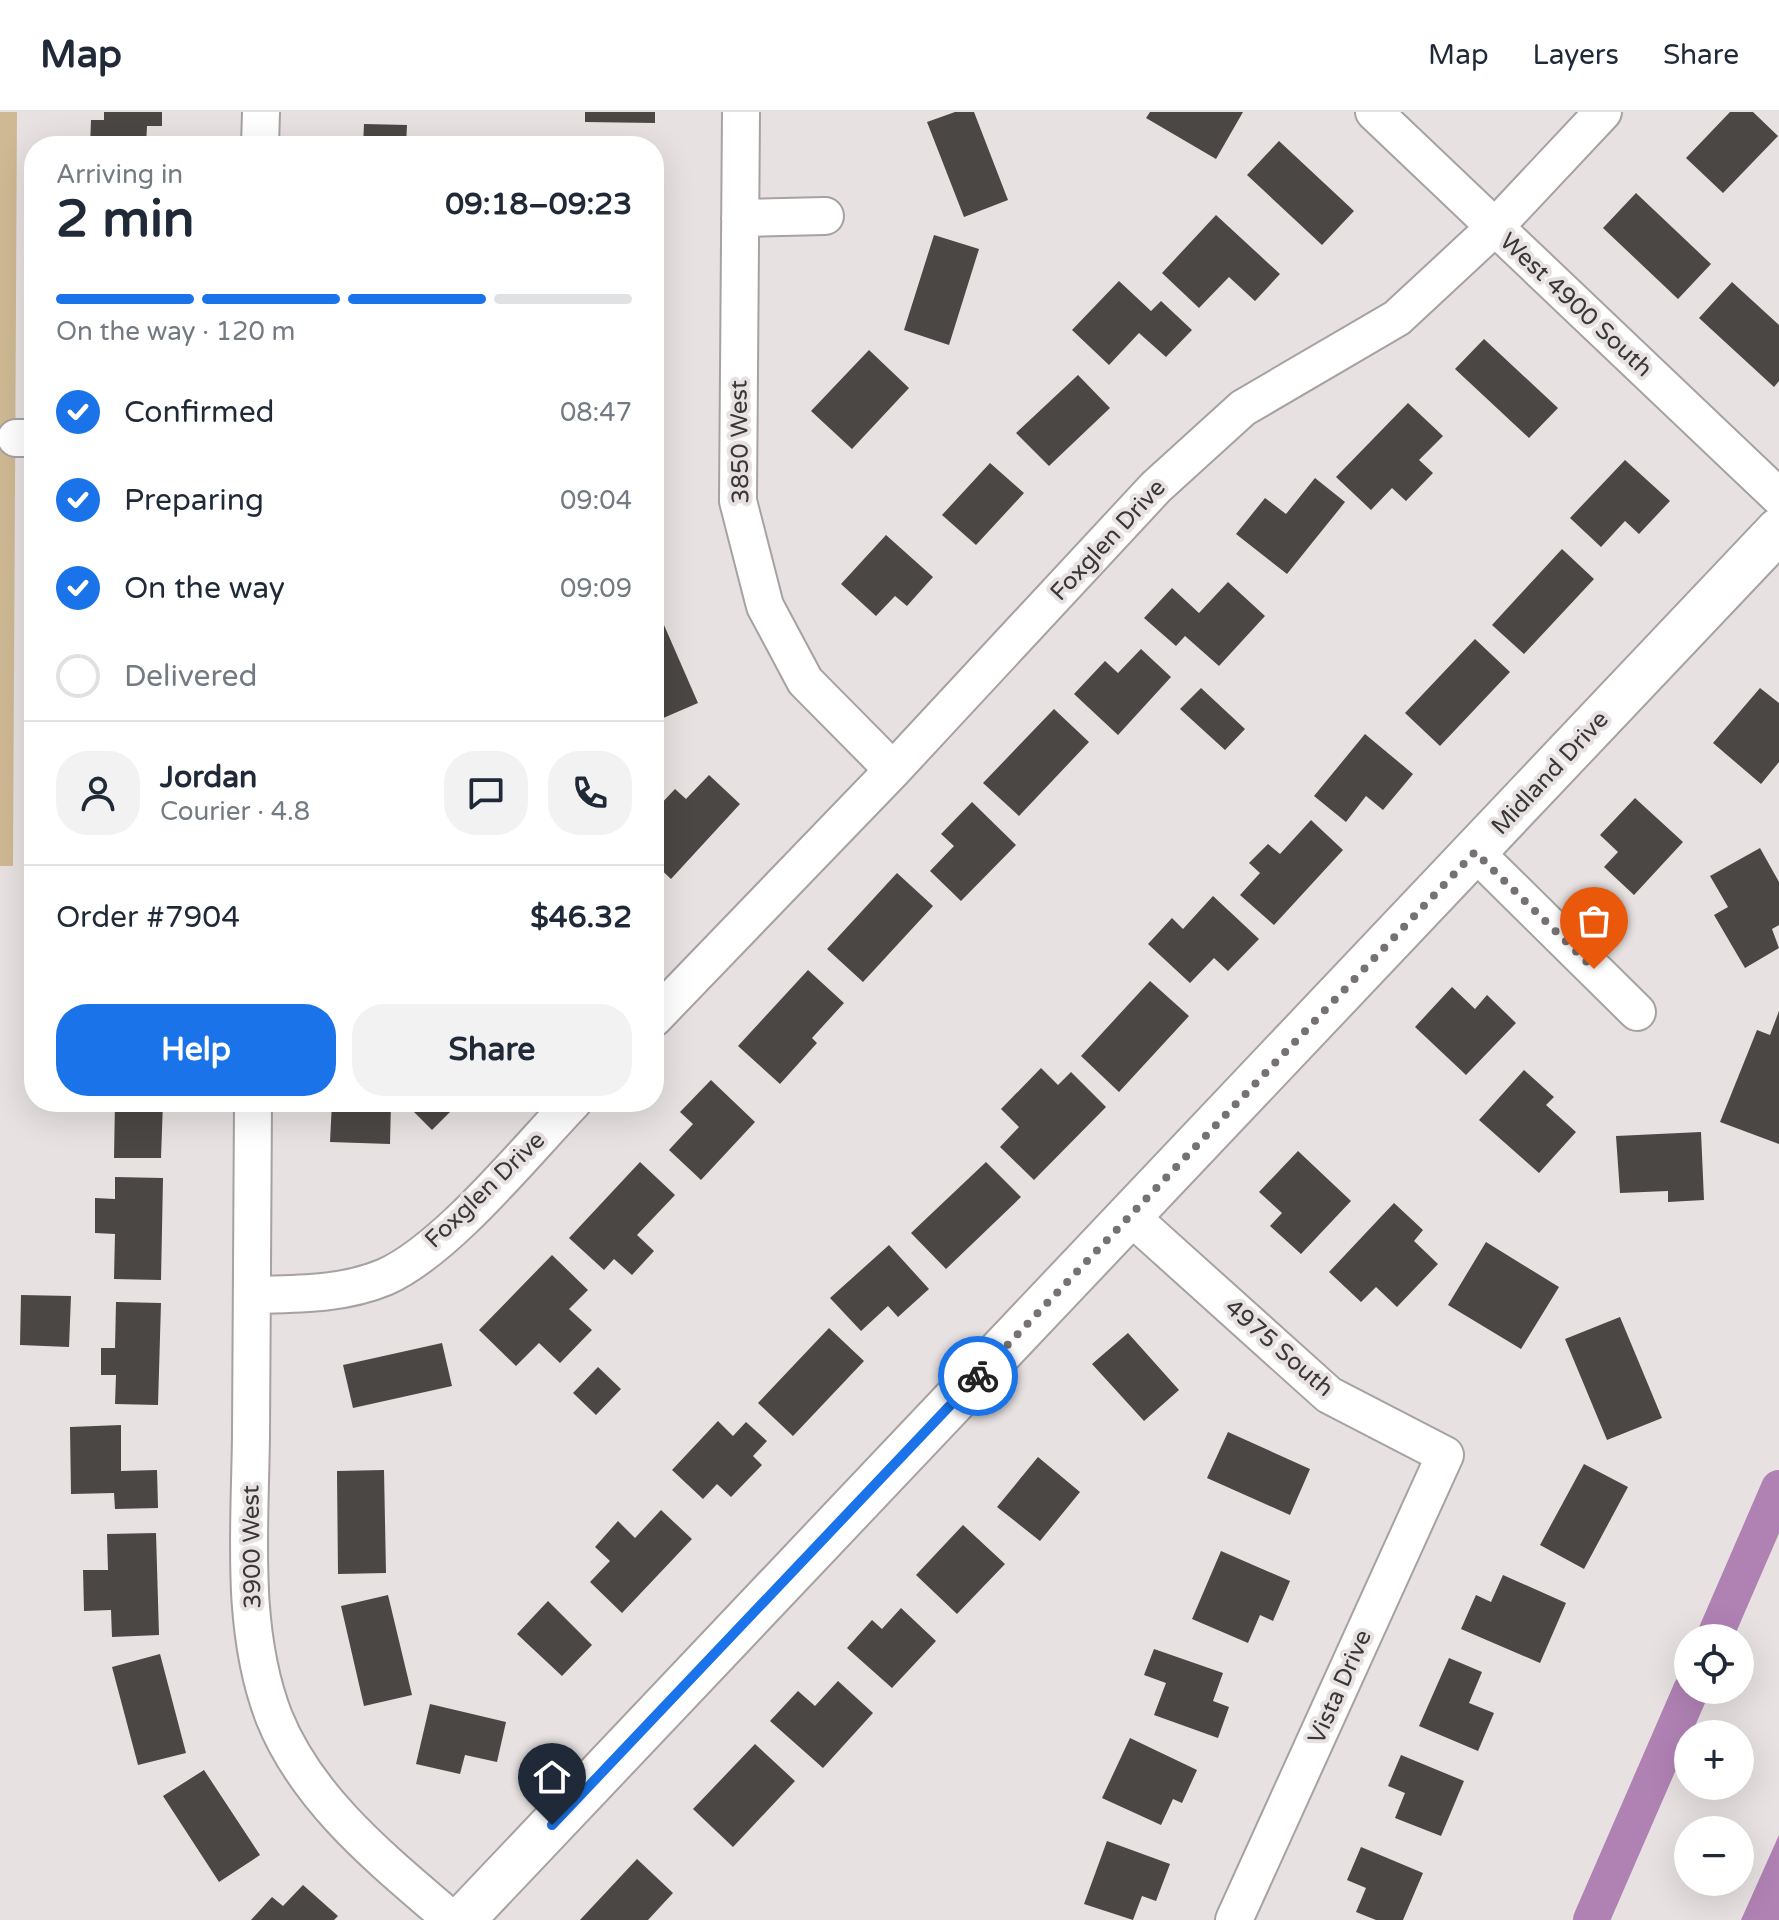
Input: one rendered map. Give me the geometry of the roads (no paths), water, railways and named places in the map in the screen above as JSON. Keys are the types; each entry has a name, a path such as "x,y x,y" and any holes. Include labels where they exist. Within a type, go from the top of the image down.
{"street":[{"path":"260,136 261,112"},
{"name":"3850 West","path":"741,112 738,501 765,606 805,681 893,770"},
{"name":"West 4900 South","path":"1374,112 1779,497"},
{"name":"Foxglen Drive","path":"664,1008 893,770 1156,487 1243,408 1397,318 1495,227 1603,112"},
{"path":"740,218 825,216"},
{"name":"Midland Drive","path":"462,1920 1779,530"},
{"path":"1475,852 1637,1012"},
{"name":"3900 West","path":"253,1112 250,1574 257,1660 275,1718 308,1777 359,1839 452,1920"},
{"name":"Foxglen Drive","path":"252,1295 329,1293 386,1276 442,1238 563,1112"},
{"name":"4975 South","path":"1130,1216 1329,1395 1445,1455"},
{"name":"Vista Drive","path":"1234,1920 1445,1455"}],"waterway":[{"path":"1720,1624 1779,1488"},
{"path":"1591,1920 1685,1704"}]}
